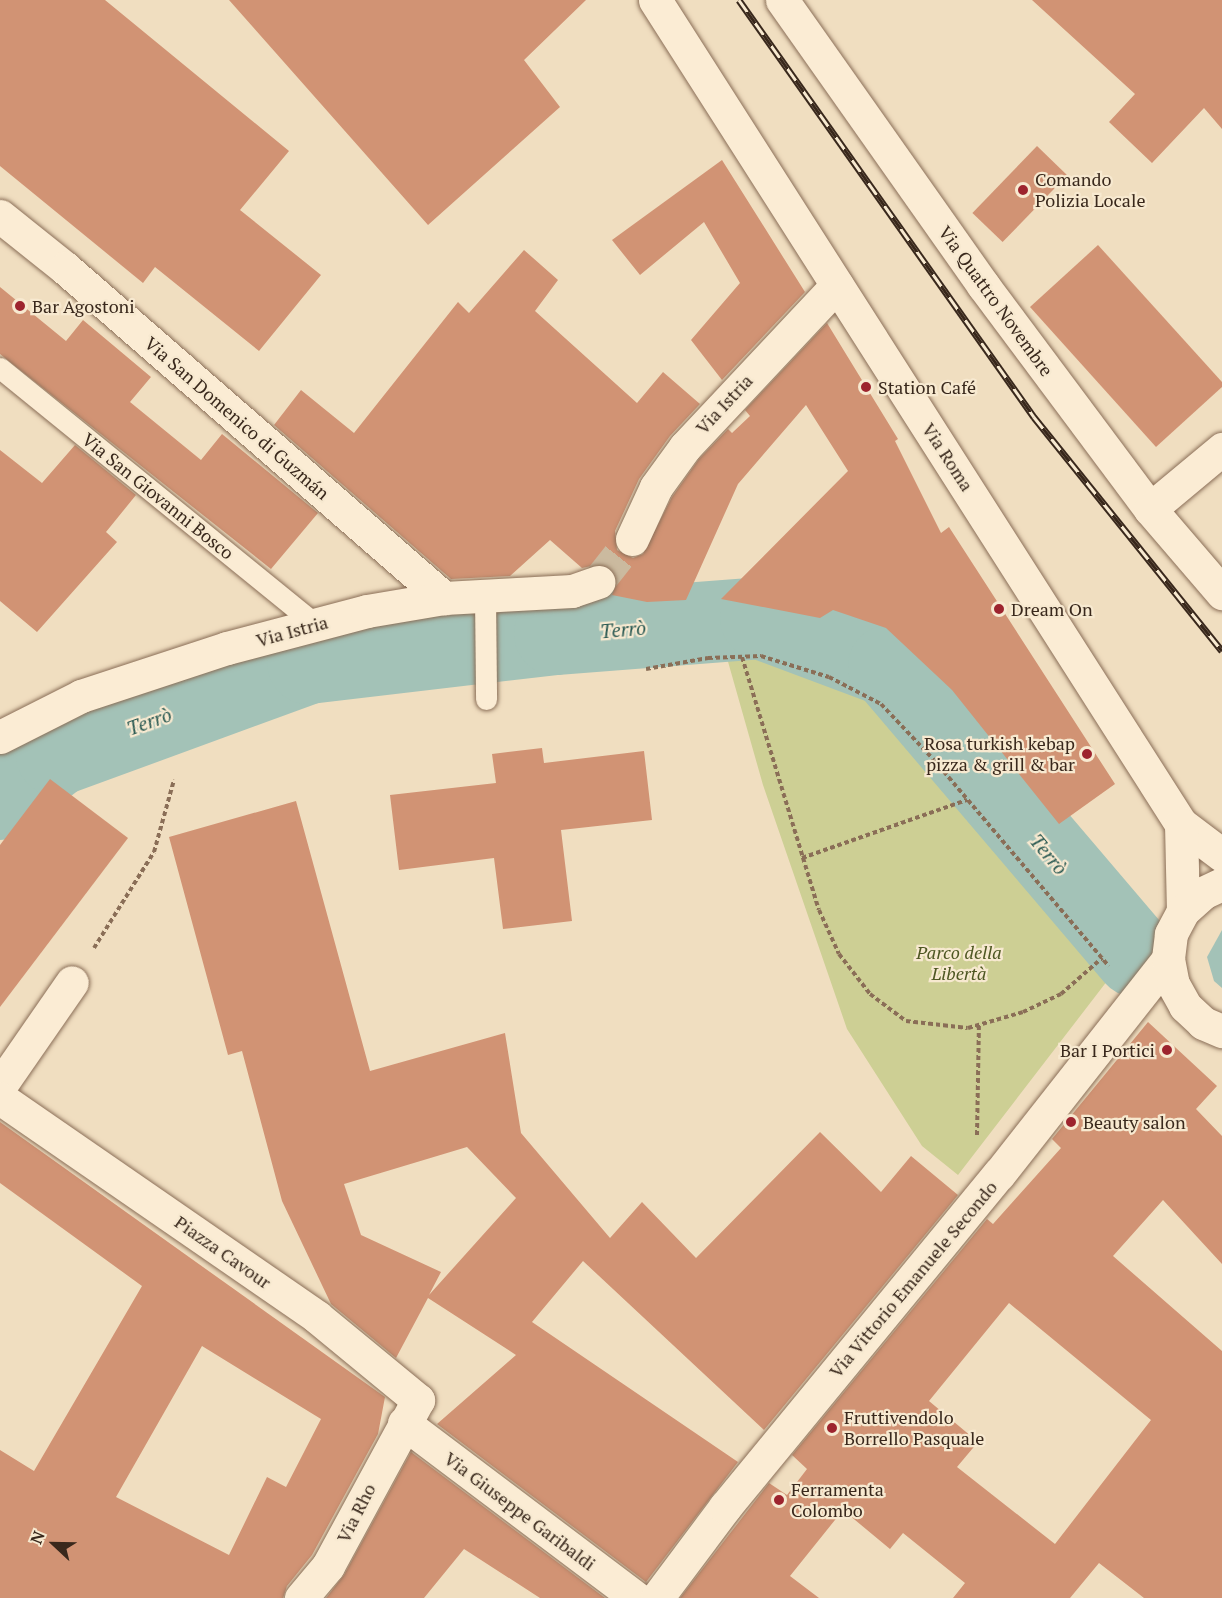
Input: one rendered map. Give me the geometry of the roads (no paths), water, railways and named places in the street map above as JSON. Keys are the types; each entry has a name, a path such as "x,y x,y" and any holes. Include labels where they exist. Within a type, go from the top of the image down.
{"street":[{"name":"Via Roma","path":"655,0 1180,824 1222,855"},
{"name":"Via Quattro Novembre","path":"782,0 983,285 1150,509 1222,593"},
{"name":"Via San Domenico di Guzmán","path":"0,216 65,268 444,598"},
{"name":"Via Istria","path":"632,538 656,487 685,447 837,285"},
{"path":"1150,509 1222,449"},
{"name":"Via Istria","path":"0,737 81,696 227,648 315,624 367,611 444,598 572,591 598,582"},
{"path":"1180,824 1183,911"},
{"path":"1222,885 1203,893 1183,911 1172,934 1168,959 1173,984 1185,1006 1203,1023 1222,1031"},
{"name":"Via Vittorio Emanuele Secondo","path":"657,1598 725,1507 999,1174 1140,998 1168,959"},
{"path":"0,1086 72,982"},
{"name":"Piazza Cavour","path":"0,1098 317,1317 418,1400 404,1423"},
{"name":"Via Rho","path":"301,1598 328,1566 404,1423"},
{"name":"Via Giuseppe Garibaldi","path":"404,1423 636,1598"}],"lane":[{"name":"Via San Giovanni Bosco","path":"0,368 315,624"},
{"path":"485,595 486,699"}],"water":[{"path":"1222,930 1222,988 1214,981 1207,957"}],"waterway":[{"name":"Terrò","path":"0,799 57,755 308,663 555,634 761,618 889,666 1136,956"}],"tunnel":[{"path":"598,582 632,539"}],"railway":[{"path":"739,0 1034,417 1222,651"}],"place":[{"name":"Comando Polizia Locale","path":"1023,190"},
{"name":"Bar Agostoni","path":"20,306"},
{"name":"Station Café","path":"866,387"},
{"name":"Dream On","path":"999,609"},
{"name":"Rosa turkish kebap pizza & grill & bar","path":"1087,754"},
{"name":"Bar I Portici","path":"1167,1050"},
{"name":"Beauty salon","path":"1071,1122"},
{"name":"Fruttivendolo Borrello Pasquale","path":"832,1428"},
{"name":"Ferramenta Colombo","path":"779,1500"}],"park label":[{"name":"Parco della Libertà","path":"959,963"}]}
